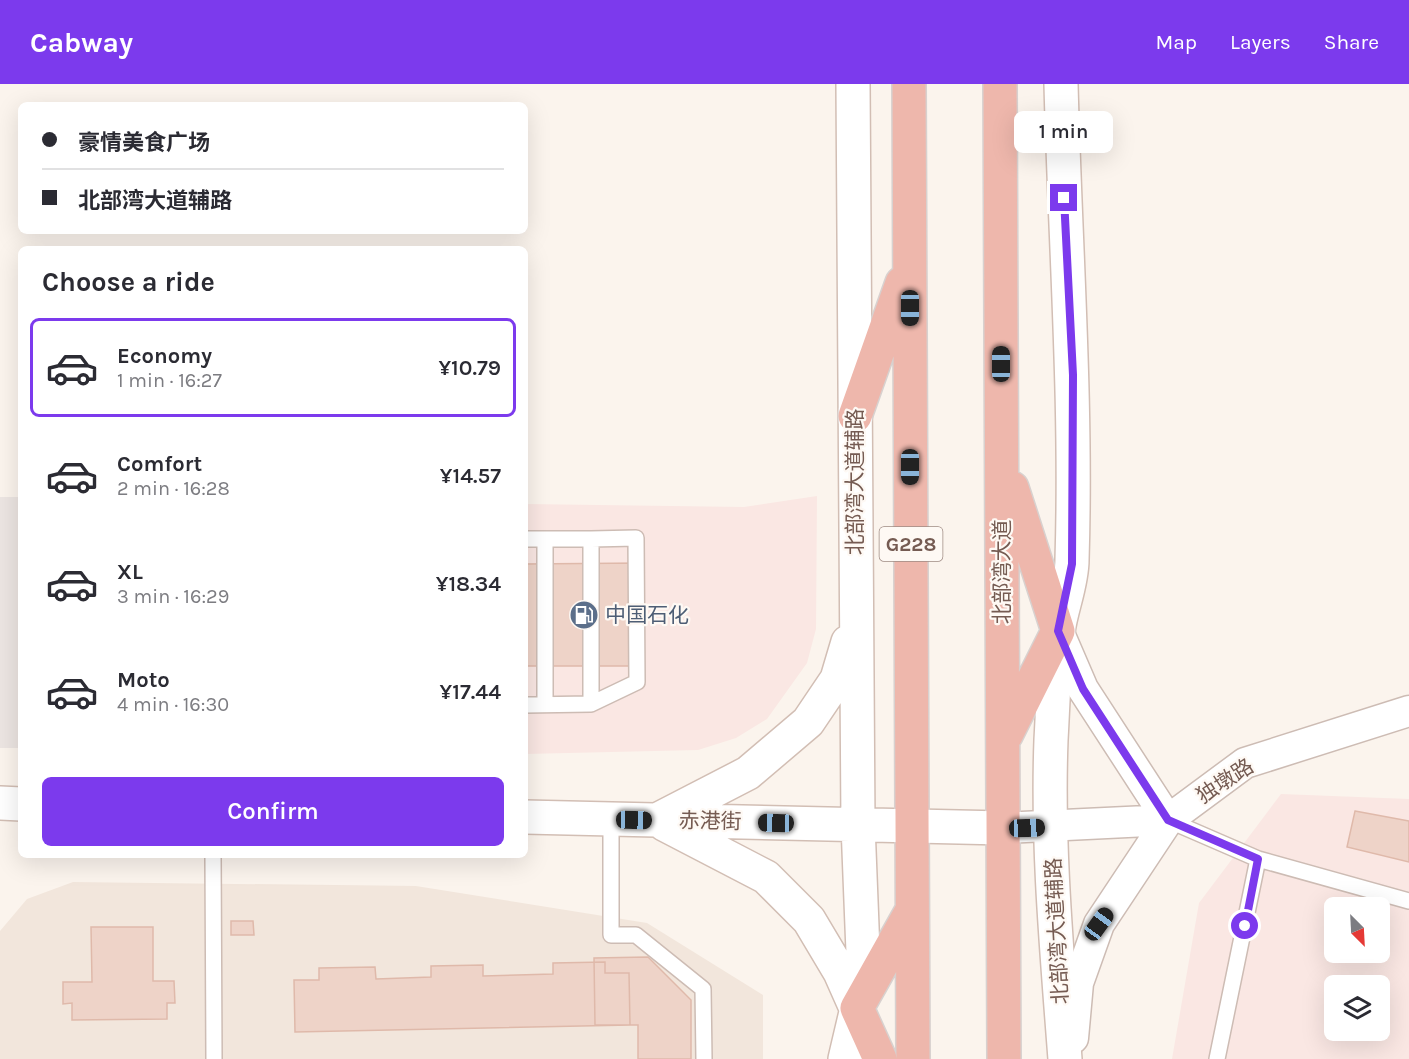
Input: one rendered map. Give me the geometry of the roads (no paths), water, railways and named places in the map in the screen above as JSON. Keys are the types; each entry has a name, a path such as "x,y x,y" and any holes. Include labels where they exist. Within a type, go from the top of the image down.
{"highway":[{"name":"G228","path":"909,84 913,1059"},
{"name":"北部湾大道","path":"1000,84 1004,1059"},
{"path":"855,416 909,262"},
{"path":"1002,456 1058,631 1003,741"},
{"path":"880,1059 857,1008 912,909"}],"main road":[{"name":"北部湾大道辅路","path":"845,1059 857,1008 862,952 858,825 853,84"},
{"name":"北部湾大道辅路","path":"1061,84 1065,244 1073,375 1072,552 1058,631 1051,742 1051,827 1055,935 1065,1059"},
{"path":"657,820 748,773 808,722 837,679 856,616"},
{"path":"0,803 18,804"},
{"name":"赤港街","path":"528,817 1003,828"},
{"path":"657,820 766,877 809,920 840,972 857,1008"}],"street":[{"path":"1058,631 1083,689 1168,820"},
{"name":"独墩路","path":"1168,820 1245,763 1409,711"},
{"path":"1003,828 1168,820"},
{"path":"1071,1059 1078,983 1099,924 1168,820"}],"lane":[{"path":"591,538 591,704"},
{"path":"528,539 636,538 637,682 591,704 528,705"},
{"path":"545,539 545,705"},
{"path":"611,819 612,934 636,935 704,989 704,1059"},
{"path":"1168,820 1258,859 1409,901"},
{"path":"213,858 214,1059"},
{"path":"1217,1059 1258,859"}],"place":[{"name":"中国石化","path":"584,615"}]}
